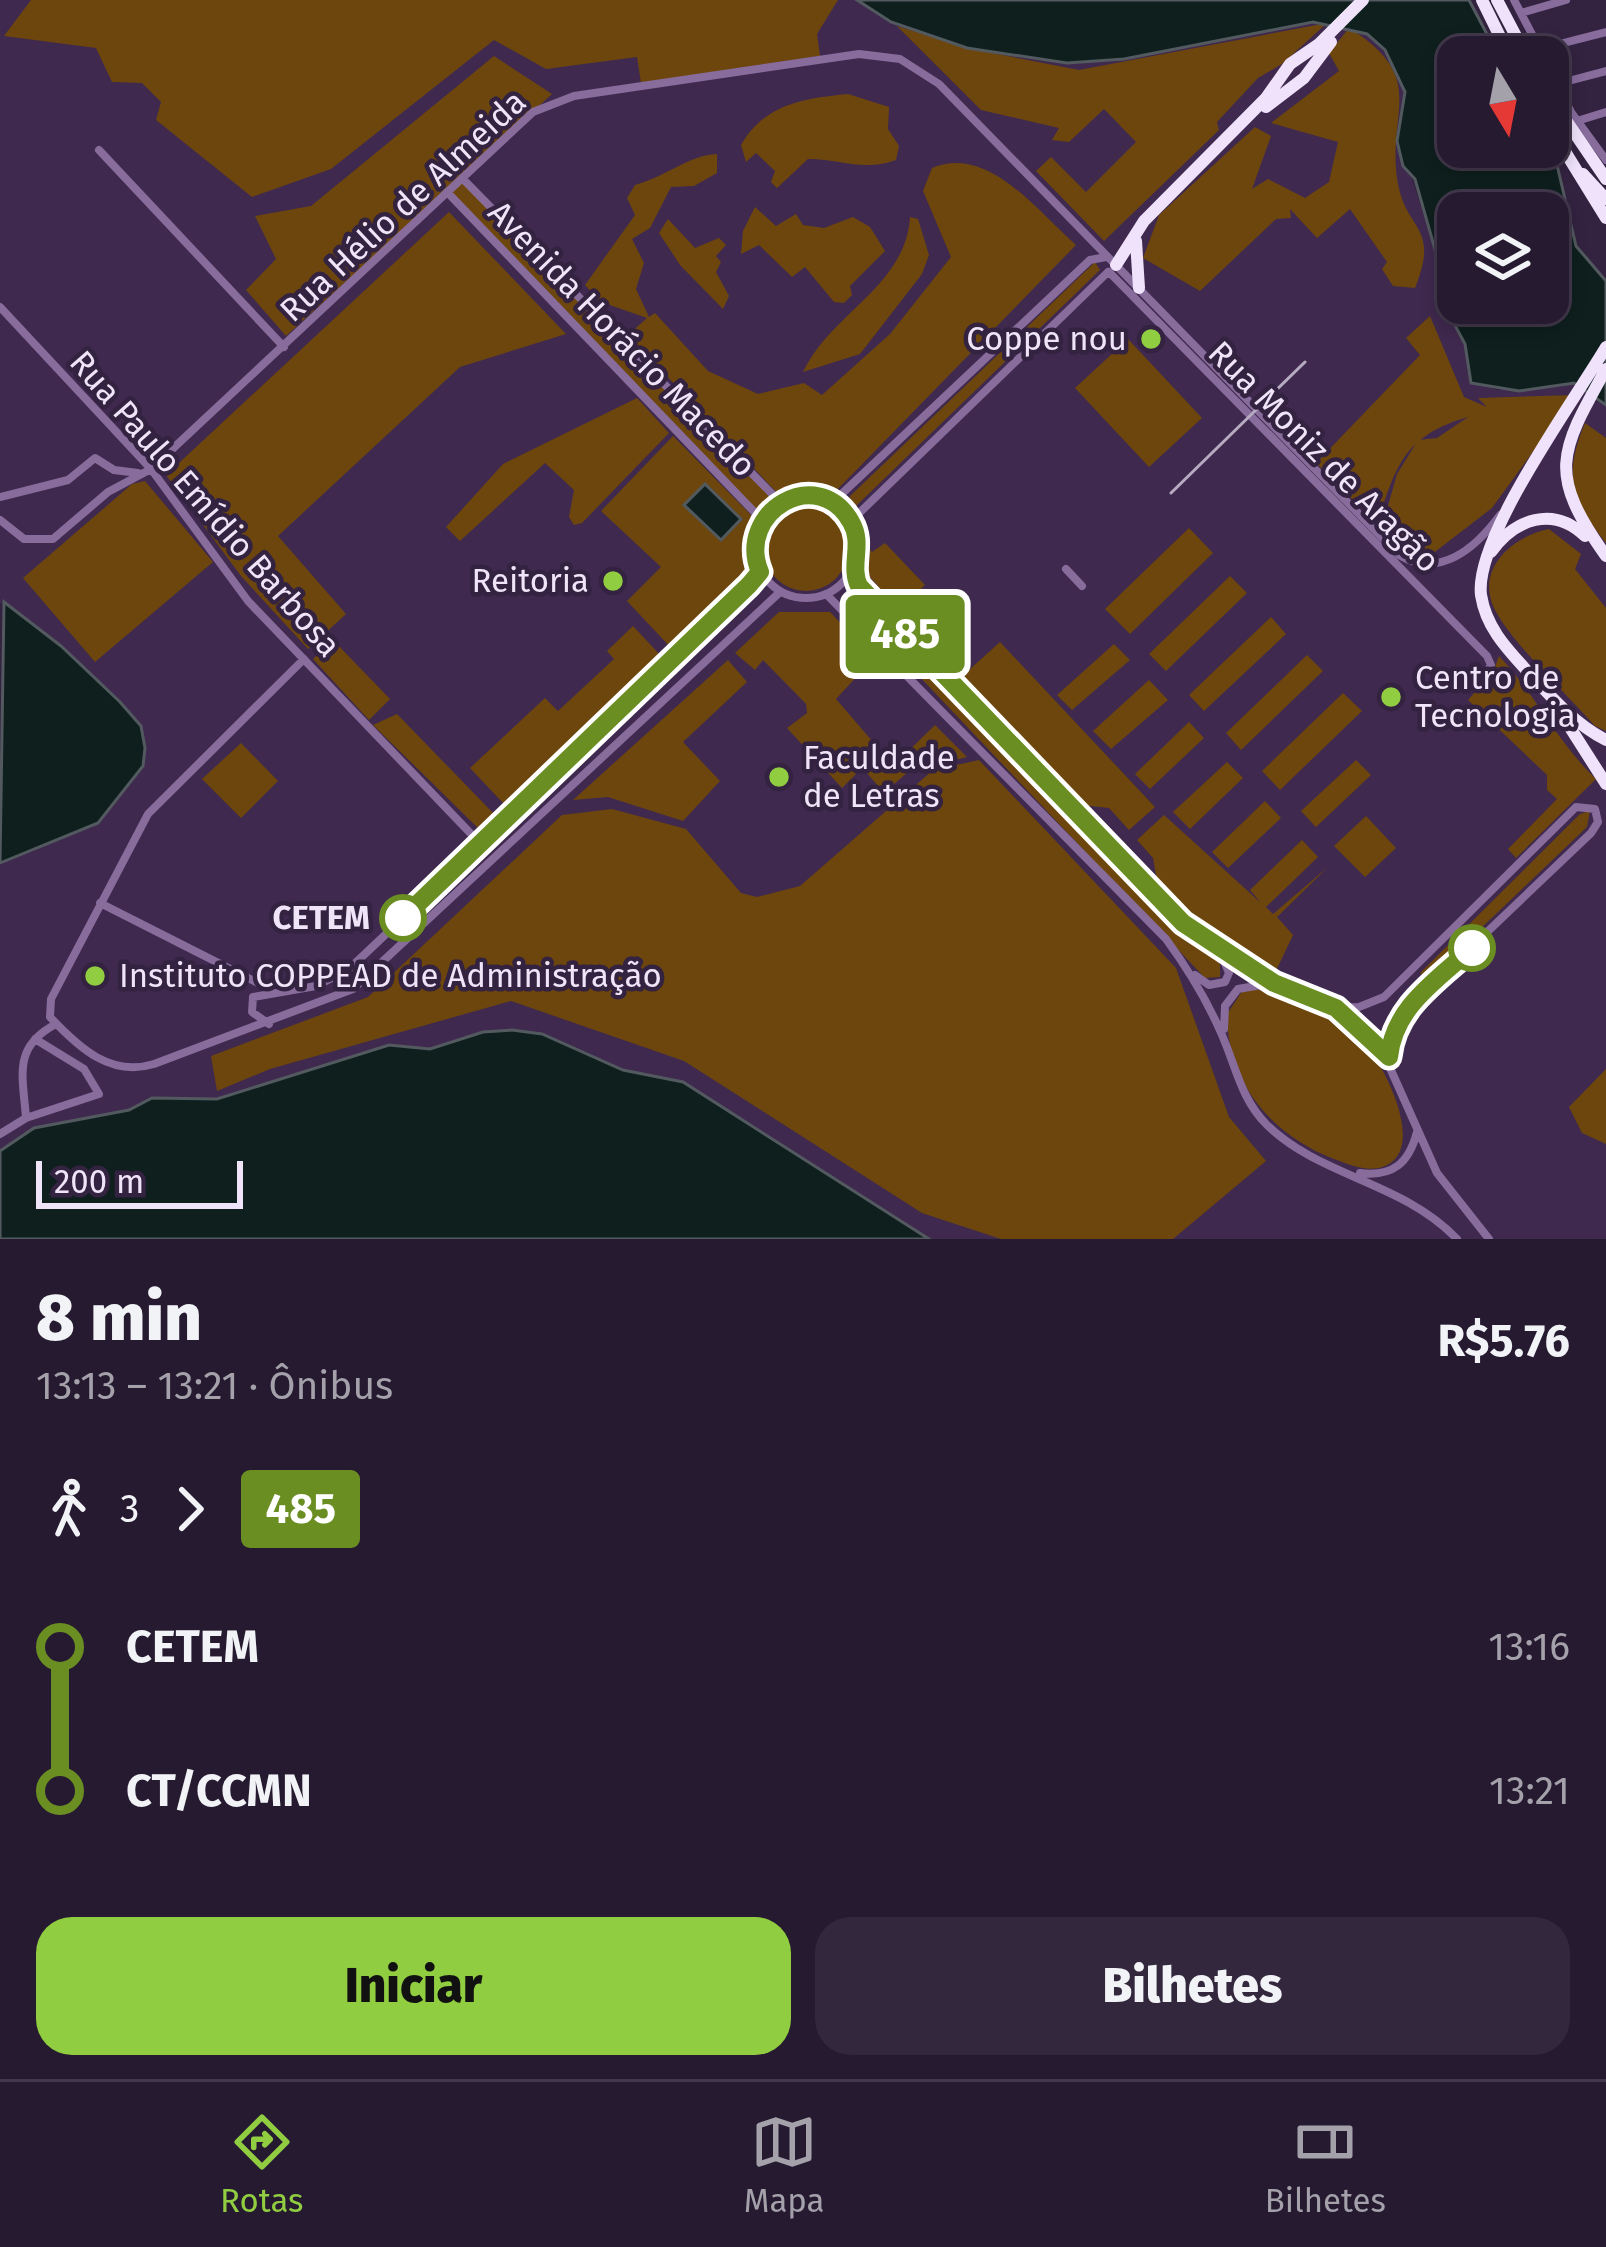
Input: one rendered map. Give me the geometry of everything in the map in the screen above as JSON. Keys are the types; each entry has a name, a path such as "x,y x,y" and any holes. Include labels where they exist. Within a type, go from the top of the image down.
{"highway":[{"path":"1243,125 1289,64 1318,44 1363,0"},
{"path":"1111,264 1136,239 1144,221 1243,125 1304,79 1323,50 1373,0"},
{"path":"1482,0 1500,36"},
{"path":"1497,0 1524,36"},
{"path":"1569,116 1606,179"},
{"path":"1569,151 1606,199"},
{"path":"1569,158 1606,218"},
{"path":"1136,239 1139,288"},
{"path":"1606,347 1567,426 1563,455 1568,497 1606,556"},
{"path":"1606,369 1523,485 1484,562 1481,595 1493,629 1550,696 1606,784"},
{"path":"1484,562 1513,528 1541,518 1573,526 1606,556"},
{"path":"1550,696 1606,740"}],"street":[{"path":"1514,0 1530,36"},
{"path":"1521,13 1566,0"},
{"path":"1569,44 1606,32"},
{"name":"Rua Hélio de Almeida","path":"0,520 30,541 53,539 109,492 151,470 462,178 550,103 859,54 887,56 939,84 1111,264"},
{"path":"1569,84 1606,71"},
{"path":"1569,110 1604,154"},
{"path":"1577,121 1606,112"},
{"path":"99,150 284,347"},
{"name":"Avenida Horácio Macedo","path":"462,178 780,502"},
{"name":"Avenida Horácio Macedo","path":"447,192 762,520"},
{"path":"832,503 1090,260 1090,241"},
{"path":"1090,260 1111,264"},
{"path":"851,521 1111,264"},
{"name":"Rua Moniz de Aragão","path":"1111,264 1392,549 1419,566 1448,562 1494,524 1523,485"},
{"name":"Rua Moniz de Aragão","path":"1111,264 1487,656 1490,665 1481,679"},
{"name":"Rua Paulo Emídio Barbosa","path":"0,307 151,470 248,601 474,837"},
{"path":"616,363 632,348"},
{"path":"1,496 68,480 88,459 100,458 114,470 151,470"},
{"path":"109,492 114,470"},
{"path":"852,571 826,594 795,597 780,592 760,572 754,546 762,520 780,502 806,496 832,503 851,521 857,545 852,571 859,586 1143,885 1219,951 1274,983 1336,1008 1389,1057 1437,1173 1489,1239"},
{"path":"1066,569 1082,586"},
{"path":"270,1024 255,1017 250,1002 258,992 299,991 348,970 490,838 760,572"},
{"path":"304,658 162,797 50,999 48,1012 56,1024 122,1071 330,1001 376,970 780,592"},
{"path":"826,594 1051,818 1189,970 1209,985 1225,982 1229,973 1219,951"},
{"path":"1336,1008 1384,998 1576,807 1595,808 1598,822 1591,833 1401,1014 1392,1029 1389,1057"},
{"path":"475,852 474,837 490,838"},
{"path":"100,903 272,990"},
{"path":"1189,970 1225,1039 1245,1097 1266,1124 1293,1146 1407,1199 1457,1239"},
{"path":"1225,1039 1222,1019 1230,997 1249,985 1274,983"},
{"path":"26,1118 20,1066 25,1047 56,1024"},
{"path":"0,1134 26,1118 99,1094 84,1069 35,1039"},
{"path":"1352,1172 1376,1174 1397,1168 1411,1152 1417,1130"}],"shaded area":[{"path":"0,0 857,0 1187,46 1313,22 1367,34 1379,43 1405,92 1397,133 1437,256 1437,324 1454,324 1465,344 1470,381 1497,390 1581,384 1594,401 1606,405 1606,1239 929,1239 683,1082 623,1070 542,1034 512,1030 483,1032 430,1049 374,1050 218,1099 152,1098 129,1110 34,1128 0,1151 0,863 98,823 143,767 120,702 61,646 0,603","holes":["1000,643 1155,807 1080,805 959,679"]},
{"path":"31,0 838,0 817,34 820,56 641,83 637,57 546,69 494,40 331,169 252,197 156,120 161,102 142,83 112,82 96,48 4,36"},
{"path":"857,0 1469,0 1488,36 1437,36 1437,168 1558,168 1563,192 1437,192 1437,256 1415,179 1403,166 1397,141 1405,92 1385,50 1367,34 1313,22 1124,59 1067,63 967,48 891,22"},
{"path":"1327,23 1282,64 1258,78 1217,122 1219,130 1104,241 1036,171 1051,157 1086,192 1136,142 1104,109 1069,142 1052,140 1059,128 981,110 897,26 967,48 1079,70"},
{"path":"1349,28 1374,46 1397,81 1398,184 1424,252 1415,288 1393,286 1382,269 1387,262 1350,209 1317,238 1290,209 1291,218 1276,219 1200,291 1143,258 1159,215 1255,127 1271,136 1252,189 1268,179 1305,198 1329,182 1338,142 1271,123 1339,71 1329,53"},
{"path":"494,56 552,94 461,177 780,502 762,520 446,191 286,336 246,290 276,259 255,216 311,206"},
{"path":"848,94 889,107 888,129 899,146 896,160 862,165 808,159 777,188 771,182 775,171 756,153 746,162 741,145 761,120 801,101"},
{"path":"717,154 717,173 694,186 671,187 650,228 632,239 644,263 636,289 649,317 655,313 708,371 758,394 804,383 822,395 890,334 951,257 923,191 932,168 953,163 992,173 1028,199 1076,245 833,494 779,495 628,335 647,318 601,302 585,285 635,215 627,198 635,185"},
{"path":"755,207 776,226 796,214 803,225 824,228 853,217 870,227 885,251 850,286 852,295 844,303 834,302 805,267 792,277 759,245 741,254 743,231"},
{"path":"449,212 566,334 460,367 278,536 346,614 308,649 241,576 166,475"},
{"path":"1569,216 1576,246 1606,281 1606,405 1574,383 1519,391 1471,383 1465,344 1454,324 1569,324"},
{"path":"910,217 918,219 929,255 922,274 860,354 803,372 815,351 896,262"},
{"path":"668,219 695,248 719,238 726,245 716,256 721,262 716,272 729,296 723,309 680,265 659,233"},
{"path":"1095,262 1100,270 854,508 847,506 850,496"},
{"path":"1430,316 1464,397 1487,407 1478,398 1574,395 1492,508 1427,558 1398,539 1385,516 1397,474 1415,445 1398,469 1377,524 1316,463 1420,355 1406,338","holes":["1468,417 1437,438 1421,440 1430,433"]},
{"path":"1128,339 1202,418 1149,467 1075,388"},
{"path":"637,398 669,433 582,523 574,525 569,517 574,490 545,463 460,541 446,527 503,464"},
{"path":"1585,423 1606,438 1606,543 1585,513 1574,486 1574,458"},
{"path":"673,436 753,517 747,578 672,649 627,601 661,567 601,511"},
{"path":"145,481 213,562 95,662 23,578 132,484"},
{"path":"705,484 741,519 721,540 684,505"},
{"path":"806,507 836,519 848,549 836,579 806,591 776,579 764,549 776,519"},
{"path":"1189,528 1213,553 1130,634 1105,609"},
{"path":"1549,529 1581,554 1575,569 1606,608 1606,731 1595,726 1527,653 1503,623 1490,595 1493,568 1501,557 1522,539"},
{"path":"858,534 872,552 885,543 925,585 900,609 946,662 869,576 861,582"},
{"path":"1230,576 1247,593 1166,671 1149,654"},
{"path":"852,590 1220,964 1220,977 1205,978 846,599"},
{"path":"4,602 61,646 120,702 141,726 145,748 143,766 98,823 0,863"},
{"path":"779,612 830,612 874,658 836,699 880,750 863,768 852,765 856,774 842,788 787,728 807,713 806,704 763,660 755,670 735,653"},
{"path":"1271,617 1286,634 1204,711 1189,695"},
{"path":"633,626 662,657 504,804 470,768 545,698 558,711 614,659 607,651"},
{"path":"333,640 390,699 369,720 313,659"},
{"path":"1000,642 1155,807 1129,830 1109,808 1081,805 959,679"},
{"path":"1114,644 1130,660 1072,710 1057,695"},
{"path":"1307,655 1323,671 1241,750 1226,733"},
{"path":"1499,656 1596,779 1516,858 1508,849 1557,799 1547,790 1547,775 1468,700 1493,672"},
{"path":"728,660 747,682 683,742 720,781 683,821 608,797 573,800"},
{"path":"1149,680 1168,700 1111,749 1093,731"},
{"path":"1343,693 1362,711 1280,790 1262,771"},
{"path":"397,714 495,815 480,830 373,725"},
{"path":"1189,722 1204,738 1150,789 1135,774"},
{"path":"935,725 967,757 908,772 884,793 866,772 885,753 896,763"},
{"path":"241,743 278,781 241,818 202,779"},
{"path":"979,760 1176,968 1229,1117 1266,1161 1173,1239 1001,1239 922,1213 684,1061 511,1001 270,1069 217,1091 211,1056 368,997 562,815 612,809 686,829 741,893 757,897 800,886 933,770"},
{"path":"1356,760 1371,775 1316,827 1301,811"},
{"path":"1227,762 1243,778 1190,829 1173,812"},
{"path":"1265,801 1281,818 1228,868 1212,852"},
{"path":"1590,811 1587,827 1427,980 1420,973 1580,814"},
{"path":"1164,815 1261,903 1250,890 1302,840 1318,857 1266,907 1273,914 1328,867 1277,917 1293,935 1275,973 1237,957 1160,897 1153,858 1137,840"},
{"path":"1366,816 1396,848 1365,877 1334,846"},
{"path":"1272,989 1335,1015 1374,1056 1401,1118 1399,1154 1387,1165 1360,1168 1312,1149 1257,1103 1235,1062 1227,1014 1243,990"},
{"path":"483,1032 542,1034 623,1070 683,1082 929,1239 0,1239 0,1151 34,1128 129,1110 152,1098 217,1099 389,1045 430,1049"},
{"path":"1606,1069 1606,1144 1582,1133 1569,1107"}],"tram line":[{"path":"1171,493 1305,362"}],"bus line":[{"name":"485","path":"403,918 749,585 760,572 754,546 762,520 780,502 806,496 832,503 851,521 857,545 852,571 859,586 1157,899 1219,951 1274,983 1336,1008 1389,1057 1392,1029 1401,1014 1472,948"}],"place":[{"name":"Coppe nou","path":"1151,339"},
{"name":"Reitoria","path":"613,581"},
{"name":"Centro de Tecnologia","path":"1391,697"},
{"name":"Faculdade de Letras","path":"779,777"},
{"name":"CETEM","path":"403,918"},
{"name":"Instituto COPPEAD de Administração","path":"95,976"}]}
